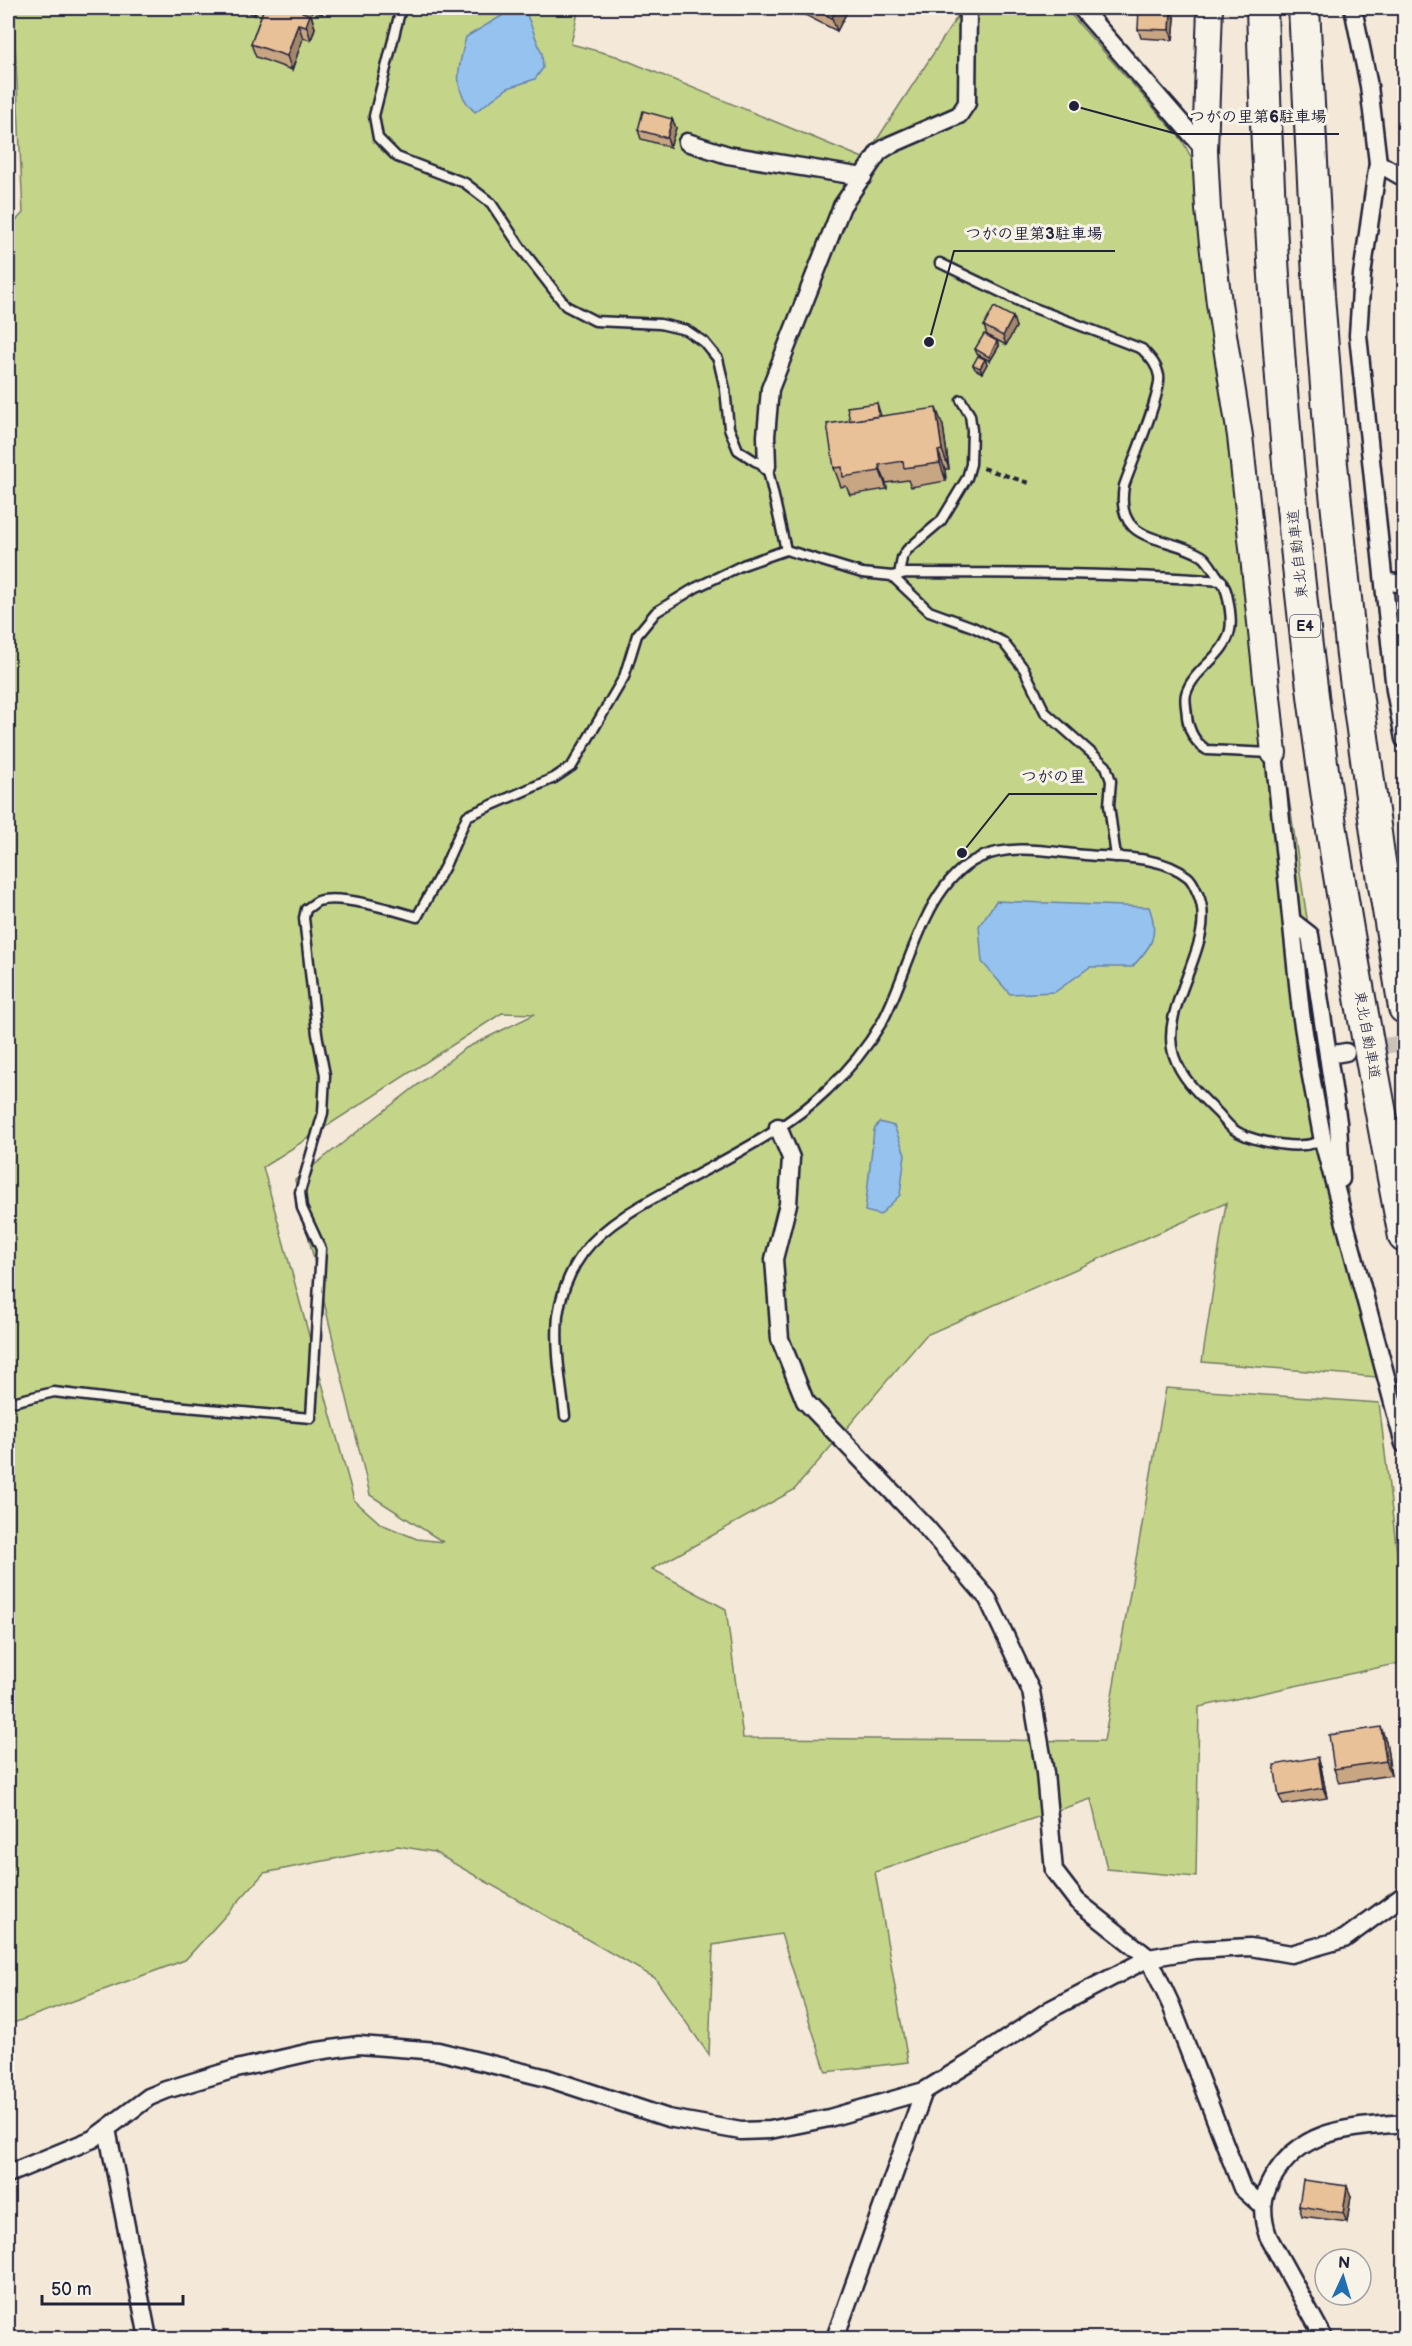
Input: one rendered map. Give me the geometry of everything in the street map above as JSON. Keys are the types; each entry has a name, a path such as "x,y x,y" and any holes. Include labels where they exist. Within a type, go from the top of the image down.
{"highway":[{"name":"東北自動車道","path":"1262,8 1276,297 1289,468 1309,658 1337,861 1404,1237"},
{"path":"1304,8 1319,296 1332,464 1352,656 1379,855 1404,1008"}],"street":[{"path":"767,466 766,436 770,389 842,206 879,152 959,115 967,103 968,8"},
{"path":"1081,8 1205,150"},
{"path":"1210,8 1205,150 1208,209 1219,303 1240,436 1301,1013 1323,1141 1404,1444"},
{"path":"1353,8 1370,86 1378,163 1362,275 1358,335 1395,690 1404,739"},
{"path":"687,142 728,155 863,177"},
{"path":"1378,163 1404,178"},
{"path":"1385,581 1404,582"},
{"path":"1292,921 1310,935 1338,1122 1343,1213"},
{"path":"1328,1055 1346,1052"},
{"path":"778,1127 791,1158 788,1204 774,1259 780,1339 805,1401 926,1527 988,1599 1031,1691 1046,1773 1053,1871 1077,1901 1149,1958 1242,2188 1262,2206"},
{"path":"8,2174 93,2139 149,2097 175,2087 232,2070 311,2052 359,2045 438,2051 547,2078 668,2118 741,2131 770,2130 830,2118 924,2091 1051,2009 1149,1958 1194,1950 1251,1947 1291,1954 1344,1939 1404,1895"},
{"path":"835,2338 924,2091"},
{"path":"1324,2338 1263,2223 1262,2206 1269,2185 1282,2163 1304,2143 1344,2128 1404,2123"},
{"path":"106,2129 148,2338"}],"lane":[{"path":"401,8 374,116 378,138 398,157 465,183 490,203 520,248 566,306 595,321 660,324 686,330 704,342 718,359 725,389 729,428 738,450 755,462 767,466 786,550"},
{"path":"940,263 1029,306 1142,349 1154,361 1159,376 1158,393 1124,486 1123,513 1129,525 1141,534 1203,556 1222,581 1227,592 1230,630 1219,652 1191,683 1186,695 1188,728 1199,745 1208,750 1274,753"},
{"path":"896,575 907,550 941,521 967,478 971,464 970,415 961,400"},
{"path":"8,1403 54,1392 151,1404 311,1418 321,1249 302,1208 300,1192 323,1113 325,1075 316,1022 304,918 306,909 318,902 336,900 372,905 417,916 445,866 467,816 554,778 572,766 624,677 637,635 656,612 695,588 743,565 786,550 862,573 1139,575 1222,581"},
{"path":"896,575 929,611 973,627 1003,642 1024,669 1045,712 1107,766 1111,781 1109,805 1116,857"},
{"path":"565,1416 557,1351 559,1313 568,1279 584,1252 611,1226 642,1204 753,1143 828,1090 860,1054 882,1023 937,896 957,872 979,858 1000,852 1026,850 1116,857 1162,862 1190,879 1202,904 1200,933 1172,1022 1173,1054 1186,1080 1234,1130 1268,1143 1304,1145 1323,1141"}],"path":[{"path":"971,464 1032,484"}],"green space":[{"path":"8,8 579,8 571,44 616,56 863,158 963,8 1065,8 1182,140 1193,161 1376,1377 1202,1362 1226,1203 926,1335 794,1490 652,1569 726,1609 743,1738 1104,1741 1166,1388 1379,1403 1404,1612 1404,1662 1199,1707 1196,1877 1107,1869 1091,1799 875,1872 908,2062 826,2072 781,1934 713,1945 709,2055 655,1978 434,1852 398,1846 264,1873 185,1960 8,2025 8,229 23,213 14,20 8,18","holes":["502,1013 535,1014 464,1049 295,1180 370,1495 443,1542 417,1539 381,1524 354,1500 263,1167"]}],"water":[{"path":"515,8 527,15 542,54 543,68 535,79 508,88 475,112 462,95 459,86 459,67 466,37"},
{"path":"996,901 1149,907 1154,926 1152,940 1132,967 1090,967 1055,992 1010,994 982,962 979,926"},
{"path":"879,1122 894,1126 905,1154 900,1195 880,1215 865,1211 874,1130"}],"building":[{"path":"264,8 303,8 302,12 310,15 306,26 298,24 287,56 251,44"},
{"path":"812,8 837,8 832,18"},
{"path":"1139,8 1171,10 1170,30 1138,29"},
{"path":"643,111 672,119 667,138 638,130"},
{"path":"994,307 1013,317 1003,336 984,326"},
{"path":"984,334 997,341 989,357 975,349"},
{"path":"978,356 985,359 980,368 973,365"},
{"path":"877,403 879,416 850,421 847,407"},
{"path":"936,408 942,450 938,451 940,463 904,468 903,461 879,465 880,471 843,477 842,467 834,468 827,424"},
{"path":"1381,1727 1386,1761 1334,1769 1329,1735"},
{"path":"1318,1757 1323,1788 1279,1796 1274,1765"},
{"path":"1303,2180 1347,2186 1343,2213 1299,2206"}],"tunnel":[{"path":"1362,1049 1404,1043"}],"place":[{"name":"つがの里第6駐車場","path":"1074,106"},
{"name":"つがの里第3駐車場","path":"929,342"},
{"name":"つがの里","path":"962,853"}]}
